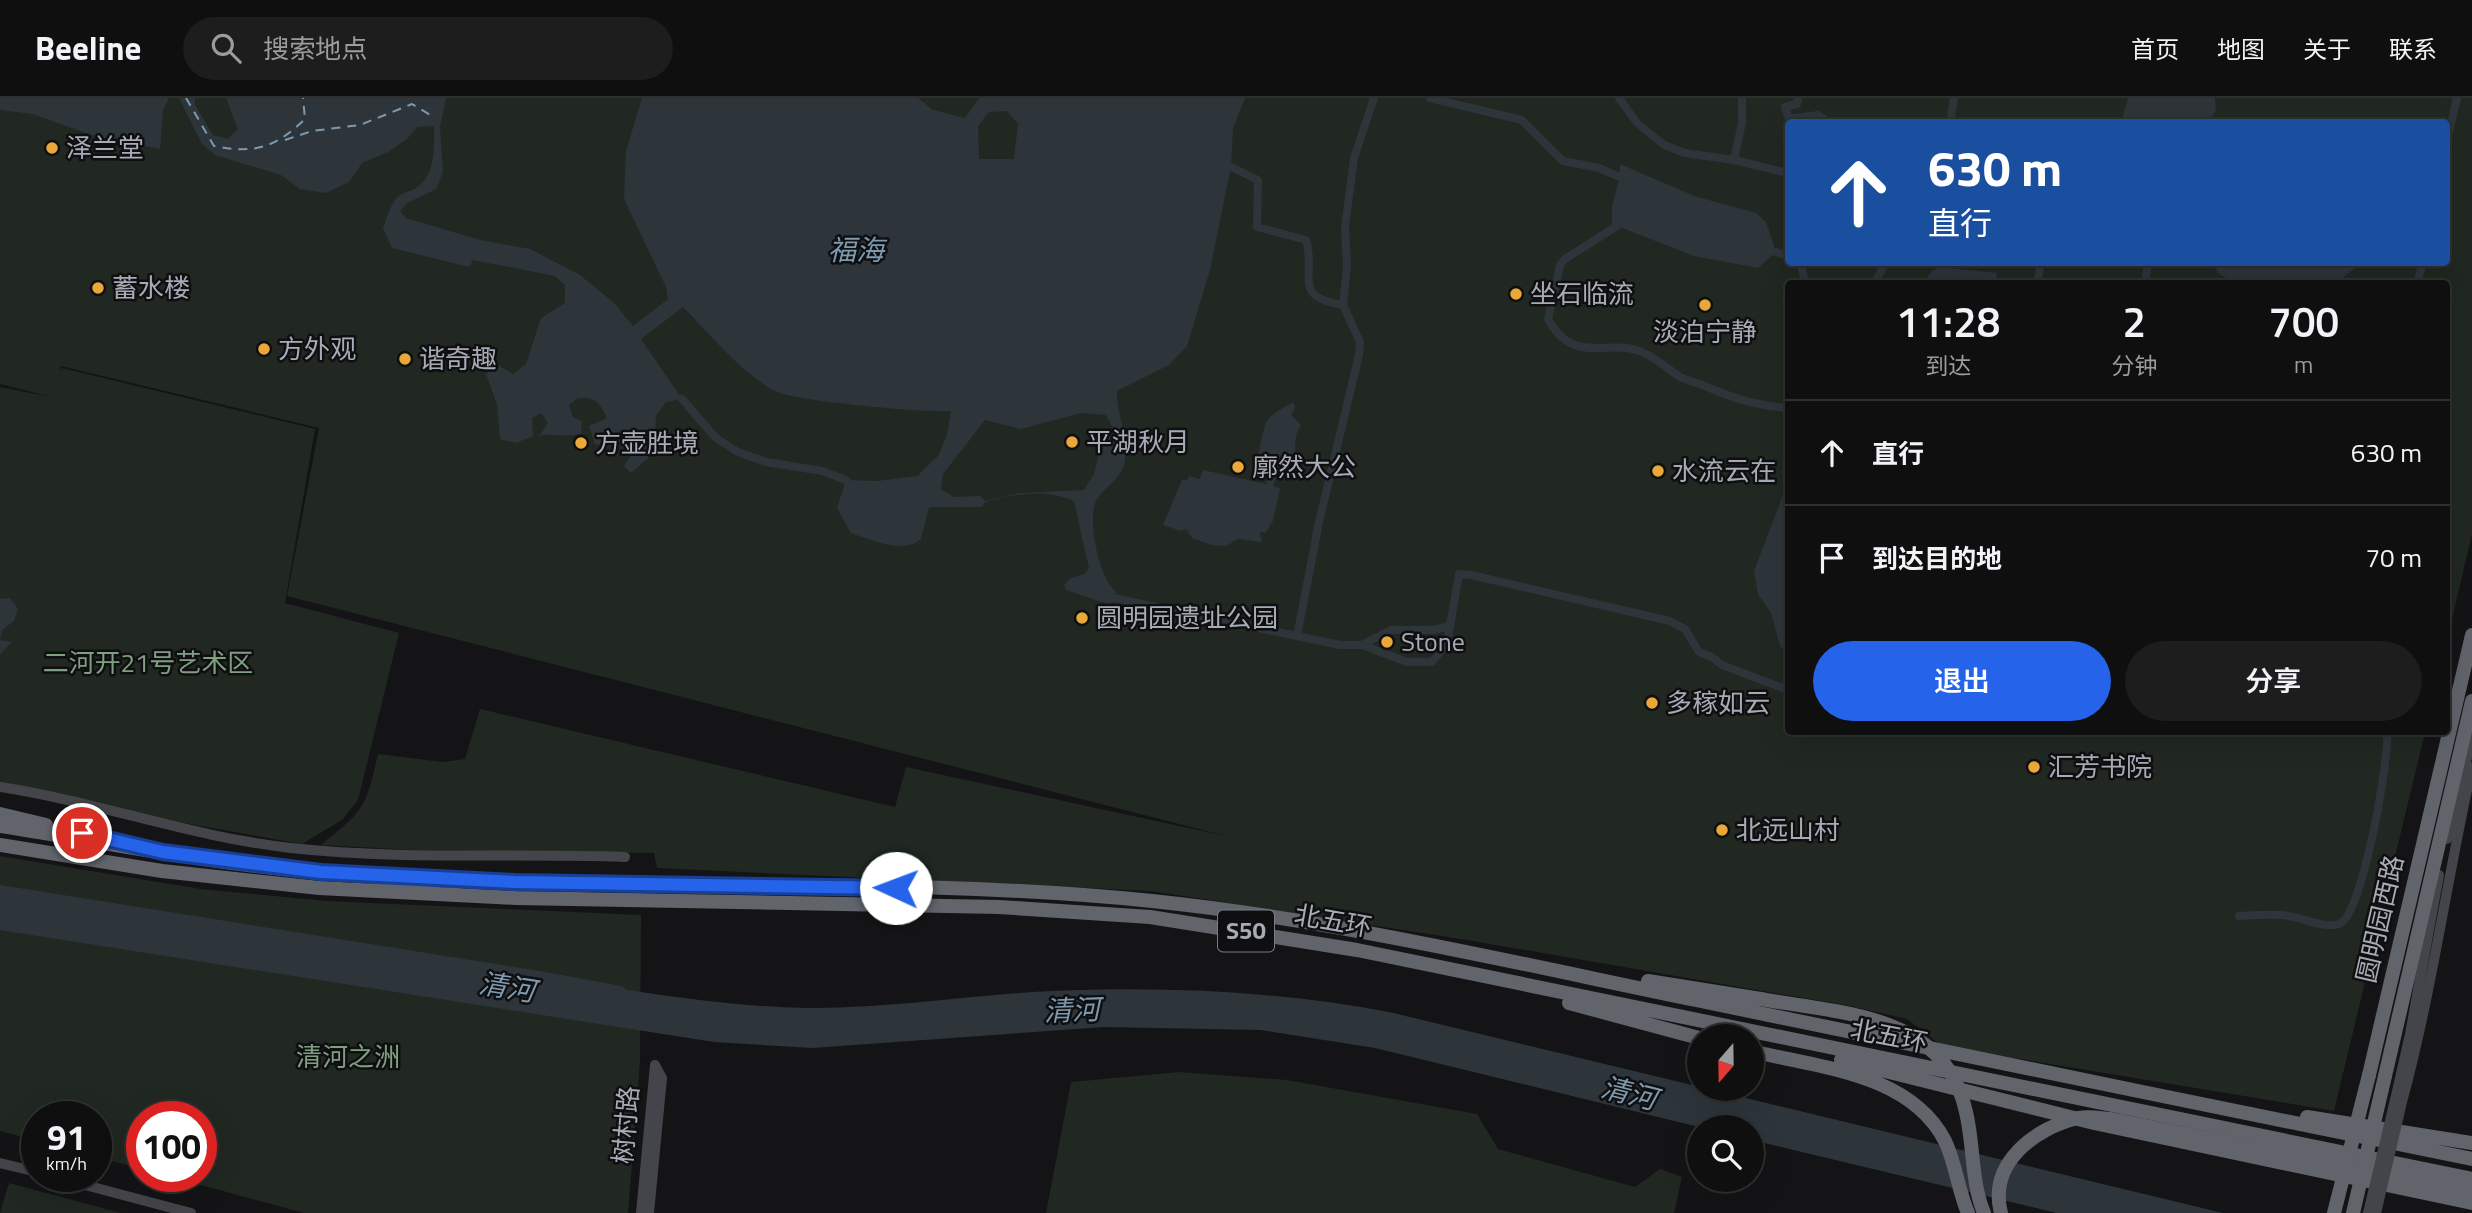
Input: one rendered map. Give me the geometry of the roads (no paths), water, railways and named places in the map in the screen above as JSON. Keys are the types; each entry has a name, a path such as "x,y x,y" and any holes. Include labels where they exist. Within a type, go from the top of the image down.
{"highway":[{"name":"圆明园西路","path":"2450,729 2472,635"},
{"name":"圆明园西路","path":"2353,1213 2472,701"},
{"name":"圆明园西路","path":"2334,1213 2449,735"},
{"path":"0,814 163,852"},
{"name":"北五环","path":"0,826 163,852 321,872 515,882 689,882 999,890 1152,901 1266,916 1457,951 2472,1159"},
{"name":"北五环","path":"0,845 162,871 320,888 516,898 999,907 1150,917 1330,945 2472,1179"},
{"path":"1457,951 1761,999 1886,1022 1915,1035 1946,1064 1966,1110 1976,1185 1984,1213"},
{"path":"1454,970 1687,1035"},
{"path":"1697,1022 1705,1024"},
{"path":"1764,1039 2094,1123 2472,1203"},
{"path":"1764,1054 1886,1085 1917,1103 1933,1121 1946,1143 1968,1213"},
{"path":"2111,1086 2472,1143"},
{"path":"2001,1213 2001,1183 2009,1163 2024,1143 2048,1128 2081,1117 2110,1118 2472,1191"}],"street":[{"name":"圆明园西路","path":"2406,1072 2427,927 2472,737"},
{"name":"圆明园西路","path":"2368,1213 2426,1007 2448,876 2472,767"},
{"path":"0,787 174,828 291,848 416,854 625,857"},
{"name":"树村路","path":"640,1213 655,1065 662,1078 649,1213"},
{"name":"圆明园西路","path":"2376,1213 2398,1101"},
{"path":"0,1163 21,1168"},
{"path":"112,1192 191,1213"}],"water":[{"path":"0,98 169,98 163,110 160,149 97,137 33,114 0,110"},
{"name":"福海","path":"179,98 195,98 195,105 213,135 228,139 238,129 226,98 446,98 440,127 443,172 436,189 407,203 400,211 406,218 480,240 530,249 580,275 614,303 633,326 668,299 666,287 624,199 626,151 642,98 918,98 933,110 965,118 979,98 1245,98 1233,128 1231,167 1210,270 1187,346 1169,365 1117,391 1126,450 1124,466 1118,477 1097,499 1093,519 1096,548 1104,575 1116,591 1111,605 1066,590 1064,585 1071,578 1085,574 1089,568 1074,501 1063,497 1041,493 985,502 982,507 929,507 921,539 905,546 877,542 851,533 837,508 846,480 877,481 917,476 938,456 947,435 951,411 807,399 775,391 750,374 683,307 641,339 682,399 666,402 656,416 654,453 631,473 624,466 635,450 630,433 614,446 595,444 589,426 607,418 599,404 589,398 578,398 569,405 573,417 582,421 581,433 539,436 548,423 541,413 532,418 533,436 516,443 500,439 497,404 486,374 498,365 513,374 526,364 541,318 565,303 565,285 555,276 473,260 469,267 392,248 383,228 397,198 416,188 427,176 432,160 434,126 417,127 408,138 388,152 362,163 349,182 326,193 300,189 281,175 215,155 202,144","holes":["1007,111 1018,124 1014,159 979,159 978,126 989,112","1081,413 1106,415 1115,432 1102,442 1094,474 1084,490 1020,493 985,501 980,496 954,497 941,489 943,474 985,420 1021,429"]},
{"path":"2128,98 2215,98 2216,111 2210,119 2122,119"},
{"path":"1620,164 1694,196 1756,213 1766,222 1776,252 1758,268 1694,256 1612,224 1612,206 1620,177"},
{"path":"2214,266 2362,266 2355,268 2340,280 2230,280 2218,273"},
{"path":"1940,267 1997,273 1996,280 1925,280 1932,271"},
{"path":"1293,402 1295,407 1291,415 1301,425 1296,435 1294,466 1276,478 1273,486 1280,488 1273,521 1265,533 1260,532 1262,542 1238,539 1226,546 1211,545 1192,538 1186,529 1181,531 1163,525 1182,480 1187,480 1189,476 1200,479 1203,470 1266,484 1268,476 1258,467 1265,427 1271,416"},
{"path":"1785,490 1785,650 1780,646 1771,613 1758,594 1754,571"},
{"path":"10,598 18,609 14,621 2,630 0,640 0,599"},
{"path":"0,640 12,642 0,654"},
{"name":"清河","path":"0,885 540,971 621,986 627,990 739,1004 837,1008 1051,991 1136,989 1305,999 1389,1012 1687,1084 1687,1101 1758,1101 2223,1213 2057,1213 1764,1143 1764,1115 1687,1115 1687,1124 1375,1048 1261,1030 1104,1027 812,1048 714,1042 0,930"}],"waterway":[{"path":"1113,598 1297,636 1319,522 1359,355 1360,342 1343,305 1347,266 1345,227 1354,158 1374,98"},
{"path":"1430,98 1522,120 1563,161 1599,168 1620,177"},
{"path":"1619,98 1637,123 1664,145 1685,153 1734,160 1785,172"},
{"path":"1734,160 1742,123 1742,98"},
{"path":"1789,119 1785,107 1797,104 1798,98"},
{"path":"1950,119 1954,98"},
{"path":"2450,128 2457,98"},
{"path":"1789,119 1818,115 1824,119"},
{"path":"1231,167 1258,180 1257,227 1306,240 1311,290 1316,296 1343,305"},
{"path":"1617,226 1565,259 1560,265 1548,319 1558,334 1569,343 1581,347 1618,347 1644,353 1685,379 1743,400 1785,408"},
{"path":"1776,252 1785,255"},
{"path":"1802,266 1804,280"},
{"path":"1876,280 1884,266"},
{"path":"2038,280 2040,266"},
{"path":"2146,280 2147,266"},
{"path":"2418,280 2422,266"},
{"path":"682,399 716,438 738,452 766,462 822,471 846,480"},
{"path":"1297,636 1340,645 1362,645 1391,630 1433,630 1450,626 1459,574 1471,575 1670,621 1685,629 1699,652 1722,665 1785,689"},
{"path":"1362,645 1407,662 1432,662 1447,644 1450,626"},
{"path":"2239,916 2282,915 2332,925 2339,924 2348,915 2357,895 2373,835 2387,735"}],"place":[{"name":"泽兰堂","path":"52,148"},
{"name":"蓄水楼","path":"98,288"},
{"name":"坐石临流","path":"1516,294"},
{"name":"淡泊宁静","path":"1705,305"},
{"name":"方外观","path":"264,349"},
{"name":"谐奇趣","path":"405,359"},
{"name":"平湖秋月","path":"1072,442"},
{"name":"方壶胜境","path":"581,443"},
{"name":"廓然大公","path":"1238,467"},
{"name":"水流云在","path":"1658,471"},
{"name":"圆明园遗址公园","path":"1082,618"},
{"name":"Stone","path":"1387,642"},
{"name":"多稼如云","path":"1652,703"},
{"name":"汇芳书院","path":"2034,767"},
{"name":"北远山村","path":"1722,830"}],"park label":[{"name":"二河开21号艺术区","path":"148,663"},
{"name":"清河之洲","path":"348,1057"}]}
